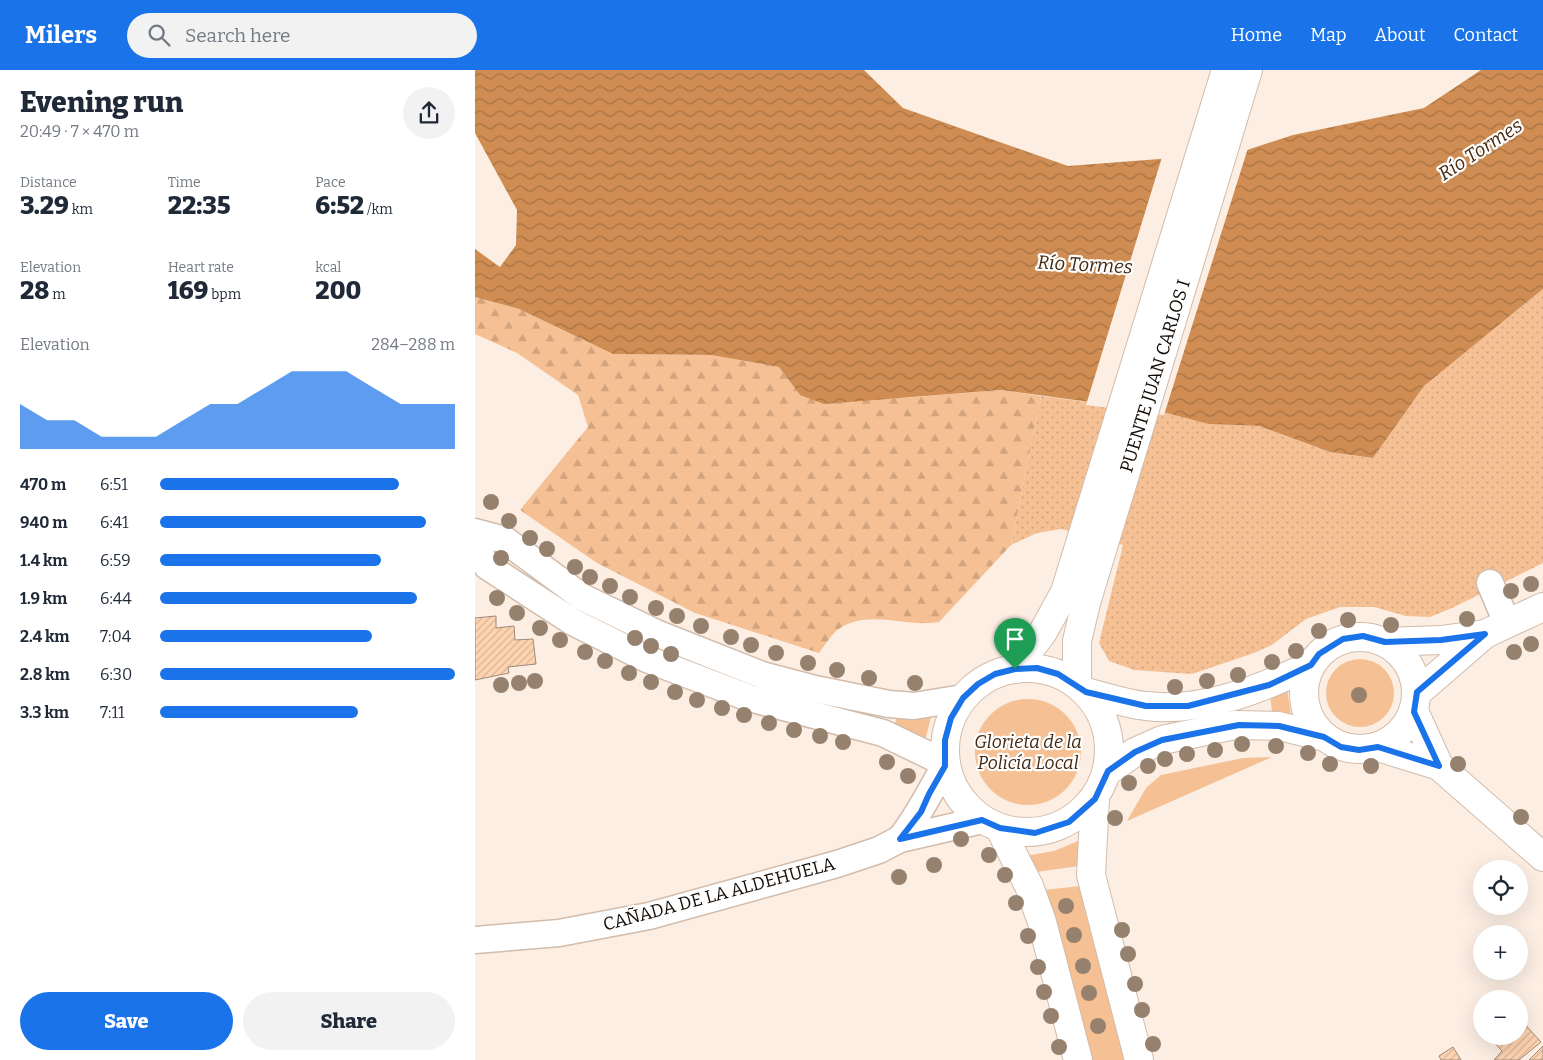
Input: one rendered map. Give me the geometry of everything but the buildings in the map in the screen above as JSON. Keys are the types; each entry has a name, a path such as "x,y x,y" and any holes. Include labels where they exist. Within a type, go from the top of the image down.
{"main road":[{"name":"PUENTE JUAN CARLOS I","path":"1015,669 1043,632 1065,592 1226,70"},
{"name":"PUENTE JUAN CARLOS I","path":"1082,688 1077,641 1088,593 1248,70"},
{"path":"1324,737 1312,723 1305,708 1303,688 1311,665 1319,654 1343,639 1363,636 1385,642 1441,640 1496,628 1543,607"},
{"path":"1108,771 1135,752 1162,740 1235,725 1279,726 1324,737 1341,747 1359,750 1378,747 1400,734 1416,702 1496,628"},
{"path":"1385,642 1403,656 1411,668 1416,702 1439,766"},
{"path":"1079,1060 1042,922 1029,886 991,824 960,799 945,764 945,740 951,718 963,698 983,681 995,674 1015,669 1037,668 1058,674 1082,688 1146,706 1188,706 1259,689 1311,665"},
{"path":"1082,688 1103,716 1110,743 1108,771 1095,799 1091,875 1139,1060"},
{"path":"1378,747 1439,766 1543,857"},
{"path":"991,824 1035,833 1069,822 1095,799"}],"street":[{"path":"475,532 505,540 582,597 656,633 762,675 815,689 889,704 915,706 963,698"},
{"path":"475,544 487,566 573,622 647,659 749,698 883,733 945,764"},
{"path":"1490,583 1496,628"},
{"name":"CAÑADA DE LA ALDEHUELA","path":"900,839 921,812 945,764"},
{"name":"CAÑADA DE LA ALDEHUELA","path":"475,940 559,932 649,916 837,864 879,850 900,839 991,824"}],"green space":[{"path":"1543,289 1543,563 1452,608 1430,617 1406,616 1374,607 1340,607 1306,619 1272,645 1192,674 1134,670 1109,661 1099,643 1123,545 1061,529 1037,533 1011,545 1041,396 1163,412 1208,424 1259,426 1330,452 1373,458 1424,386"},
{"path":"475,297 519,309 613,354 711,355 779,367 800,395 904,398 1001,390 1041,396 1011,545 939,622 913,623 873,619 860,620 836,631 819,653 695,613 597,563 520,510 588,427 578,395 517,353 475,334"},
{"path":"1360,659 1373,662 1384,669 1391,680 1394,693 1391,706 1384,717 1373,724 1360,727 1347,724 1336,717 1329,706 1326,693 1329,680 1336,669 1347,662"},
{"path":"1287,688 1291,715 1272,711 1270,696"},
{"name":"Glorieta de la Policía Local","path":"1028,699 1048,703 1065,715 1077,732 1081,752 1077,772 1065,789 1048,801 1028,805 1008,801 991,789 979,772 975,752 979,732 991,715 1008,703"},
{"path":"897,715 917,719 931,717 925,741 895,724"},
{"path":"1272,757 1127,821 1146,788 1161,775 1243,758"},
{"path":"1078,841 1079,866 1036,872 1025,856 1054,851"},
{"path":"1081,886 1127,1060 1088,1060 1043,890"}],"water":[{"name":"Río Tormes","path":"475,70 864,70 903,108 1068,166 1238,153 1293,135 1424,108 1481,70 1543,70 1543,289 1424,386 1373,458 1330,452 1259,426 1208,424 1163,412 1001,390 824,404 800,395 779,367 711,355 613,354 519,309 475,297 475,249 500,267 516,245 517,210 475,133"}],"pier":[{"path":"1248,148 1164,415 1086,405 1162,157 1238,151"}],"route":[{"path":"1485,634 1417,692 1414,712 1439,766 1378,747 1359,750 1341,747 1324,737 1279,726 1264,724 1239,725 1162,740 1135,752 1108,771 1095,799 1069,822 1035,833 1000,828 982,820 900,839 921,812 945,766 945,740 951,718 963,698 978,684 995,674 1015,669 1037,668 1058,674 1077,684 1086,692 1146,706 1188,706 1233,696 1269,685 1311,665 1319,654 1343,639 1363,636 1385,642 1441,640 1485,634"}]}
